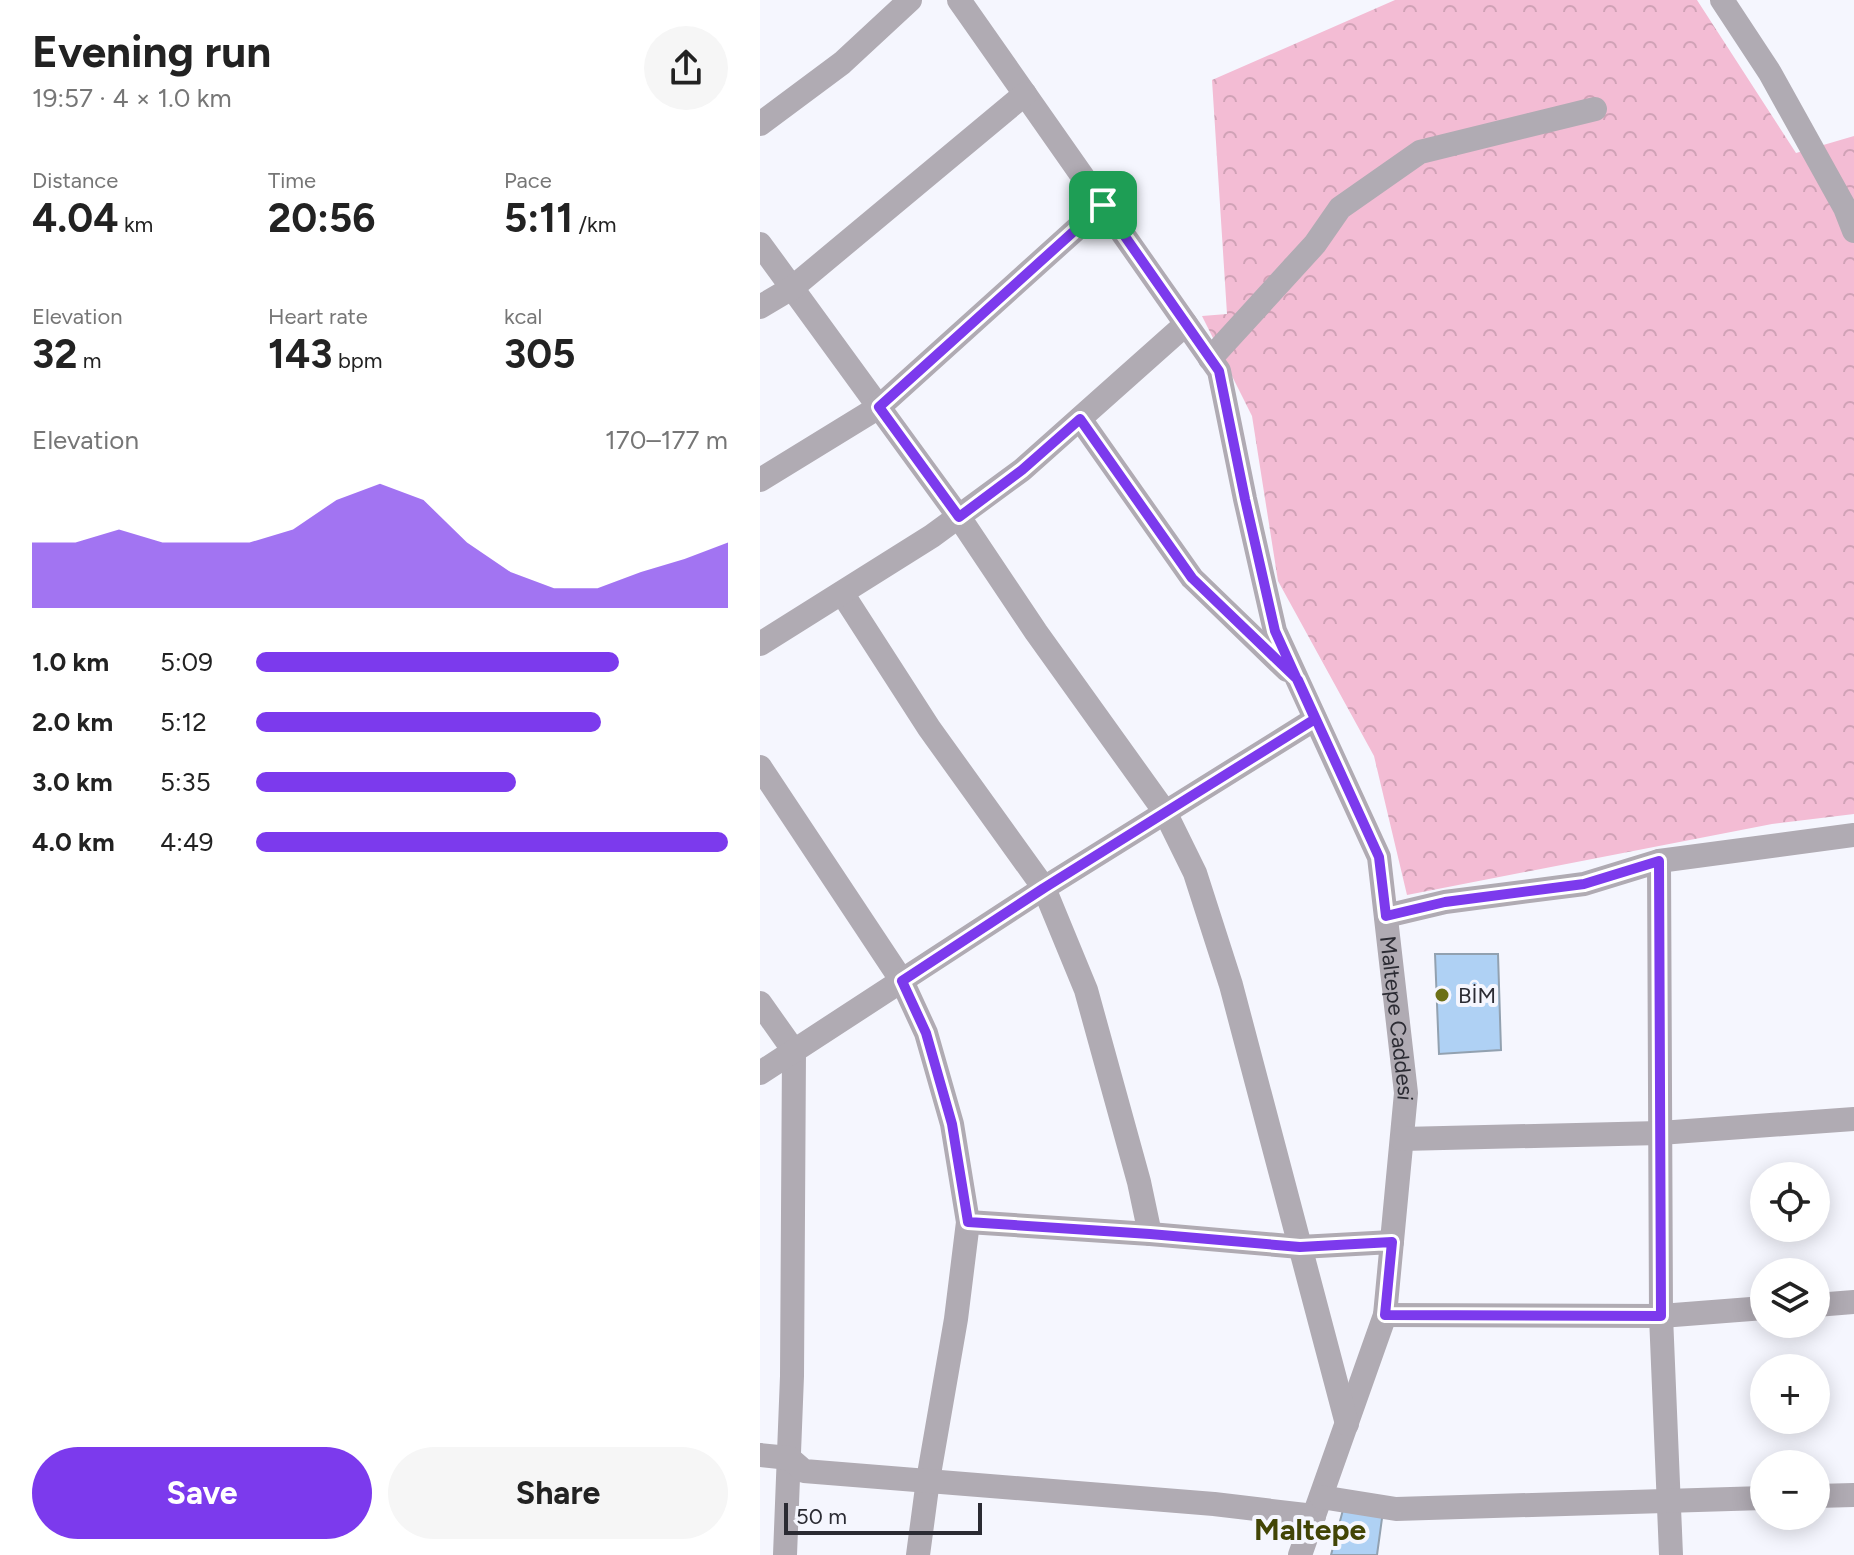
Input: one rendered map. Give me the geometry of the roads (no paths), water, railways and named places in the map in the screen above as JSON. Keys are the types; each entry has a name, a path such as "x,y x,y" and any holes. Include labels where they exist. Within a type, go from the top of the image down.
{"street":[{"path":"760,124 842,63 910,0"},
{"name":"Maltepe Caddesi","path":"959,0 1219,371 1275,631 1379,857 1406,1093 1385,1315 1300,1555"},
{"path":"1722,0 1770,73 1845,208 1854,231"},
{"path":"760,307 792,288 1025,94"},
{"path":"1210,359 1315,244 1340,208 1420,152 1595,109"},
{"path":"760,480 879,407 1103,205"},
{"path":"760,244 959,517 1036,632 1165,812 1195,873 1231,985 1347,1424"},
{"path":"760,644 932,536 1022,470 1186,324"},
{"path":"1080,419 1192,578 1298,680"},
{"path":"842,593 929,728 1044,888 1086,990 1139,1182 1150,1234"},
{"path":"760,1073 1044,888 1315,719"},
{"path":"760,767 902,981 926,1033 952,1124 968,1222 956,1319 918,1555"},
{"path":"1386,916 1445,902 1584,884 1659,861 1854,835"},
{"path":"1659,861 1661,1316 1671,1555"},
{"path":"760,1003 794,1051 792,1376 785,1555"},
{"path":"1402,1139 1660,1133 1854,1119"},
{"path":"968,1222 1300,1247 1392,1242"},
{"path":"1830,1304 1854,1302"},
{"path":"1385,1315 1661,1316 1750,1309"},
{"path":"760,1455 789,1458 804,1471 1214,1504 1396,1509 1750,1498"},
{"path":"1830,1496 1854,1495"}],"place":[{"name":"BİM","path":"1442,995"}],"district":[{"name":"Maltepe","path":"1310,1529"}]}
